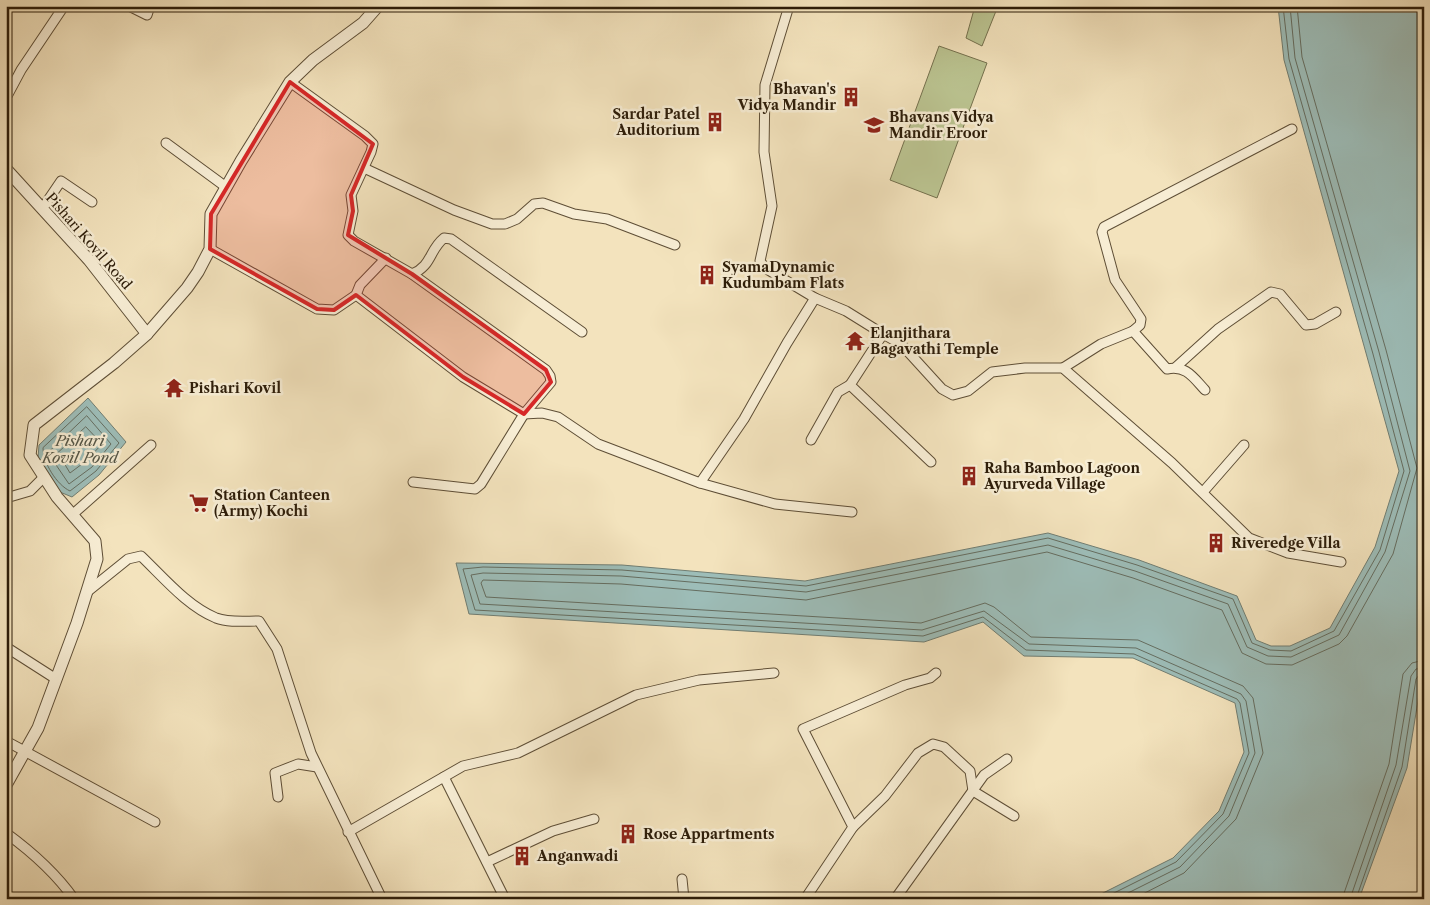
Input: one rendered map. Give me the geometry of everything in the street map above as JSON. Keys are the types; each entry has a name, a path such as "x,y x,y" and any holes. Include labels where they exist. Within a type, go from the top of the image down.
{"street":[{"path":"6,98 21,70 64,6"},
{"path":"129,6 147,15 150,6"},
{"path":"6,785 38,728 97,559 95,541 72,515 30,455 34,425 114,362 146,334 187,288 210,249 212,214 226,187 290,82 313,60 364,23 378,6"},
{"path":"789,6 765,85 764,152 772,206 760,261 765,268 815,298 846,311 901,344 942,389 953,395 968,391 992,372 1025,368 1063,368 1093,348 1133,331 1140,325 1141,319 1115,280 1102,232 1104,227 1292,129"},
{"path":"290,82 365,136 372,144 364,168 351,195 353,211 348,235 354,241 412,274 546,370 550,376 551,382 524,414 475,489 467,490 413,482"},
{"path":"166,142 226,187"},
{"path":"364,168 454,210 492,224 505,224 517,219 534,204 542,203 574,214 607,219 675,245"},
{"name":"Pishari Kovil Road","path":"6,169 89,260 146,334"},
{"path":"42,209 61,181 92,202"},
{"path":"412,274 426,266 444,238 451,239 582,332"},
{"path":"210,249 318,309 334,310 356,295 360,285 386,258"},
{"path":"1176,367 1218,329 1271,292 1280,294 1306,325 1315,324 1336,312"},
{"path":"356,295 463,377 524,414 542,413 558,417 598,444 700,483 775,504 852,512"},
{"path":"700,483 744,419 815,298"},
{"path":"1133,331 1167,369 1176,367 1185,369 1205,390"},
{"path":"811,440 838,392 850,385 882,334"},
{"path":"1063,368 1202,492 1249,538 1288,553 1341,562"},
{"path":"850,385 931,462"},
{"path":"72,515 151,445"},
{"path":"1202,492 1244,445"},
{"path":"6,498 30,490 44,477"},
{"path":"87,592 128,559 141,556 185,598 216,618 234,622 258,621 277,649 290,693 317,767 382,899"},
{"path":"6,647 56,679"},
{"path":"348,832 463,766 518,753 636,695 699,680 774,673"},
{"path":"854,827 803,729 905,685 930,678 936,673"},
{"path":"6,741 155,822"},
{"path":"805,899 854,827 885,796 918,753 933,744 944,747 970,771 973,791"},
{"path":"895,899 984,775 1008,759"},
{"path":"278,797 275,773 298,764 317,767"},
{"path":"444,777 505,899"},
{"path":"973,791 1014,816"},
{"path":"487,862 553,831 594,819"},
{"path":"6,833 58,877 74,899"},
{"path":"682,880 684,899"}],"highlighted area":[{"path":"290,82 373,144 351,195 353,211 348,235 412,274 546,370 551,382 524,414 463,377 356,295 334,310 317,309 210,249 211,214"}],"green space":[{"path":"975,6 998,6 982,46 966,38"},
{"path":"939,46 987,63 937,198 890,180"}],"water":[{"path":"1278,6 1416,6 1424,27 1424,664 1407,768 1359,899 1091,899 1173,858 1219,811 1244,752 1235,703 1133,658 1024,656 983,622 924,642 469,614 456,563 622,565 805,581 1048,533 1139,560 1237,596 1256,640 1271,646 1290,646 1330,628 1375,547 1399,471 1284,60"},
{"name":"Pishari Kovil Pond","path":"88,398 126,442 99,475 72,497 60,492 38,458 39,445"}],"place":[{"name":"Bhavan's Vidya Mandir","path":"851,97"},
{"name":"Sardar Patel Auditorium","path":"715,122"},
{"name":"Bhavans Vidya Mandir Eroor","path":"874,125"},
{"name":"SyamaDynamic Kudumbam Flats","path":"707,275"},
{"name":"Elanjithara Bagavathi Temple","path":"855,341"},
{"name":"Pishari Kovil","path":"174,388"},
{"name":"Raha Bamboo Lagoon Ayurveda Village","path":"969,476"},
{"name":"Station Canteen (Army) Kochi","path":"199,503"},
{"name":"Riveredge Villa","path":"1216,543"},
{"name":"Rose Appartments","path":"628,834"},
{"name":"Anganwadi","path":"522,856"}]}
